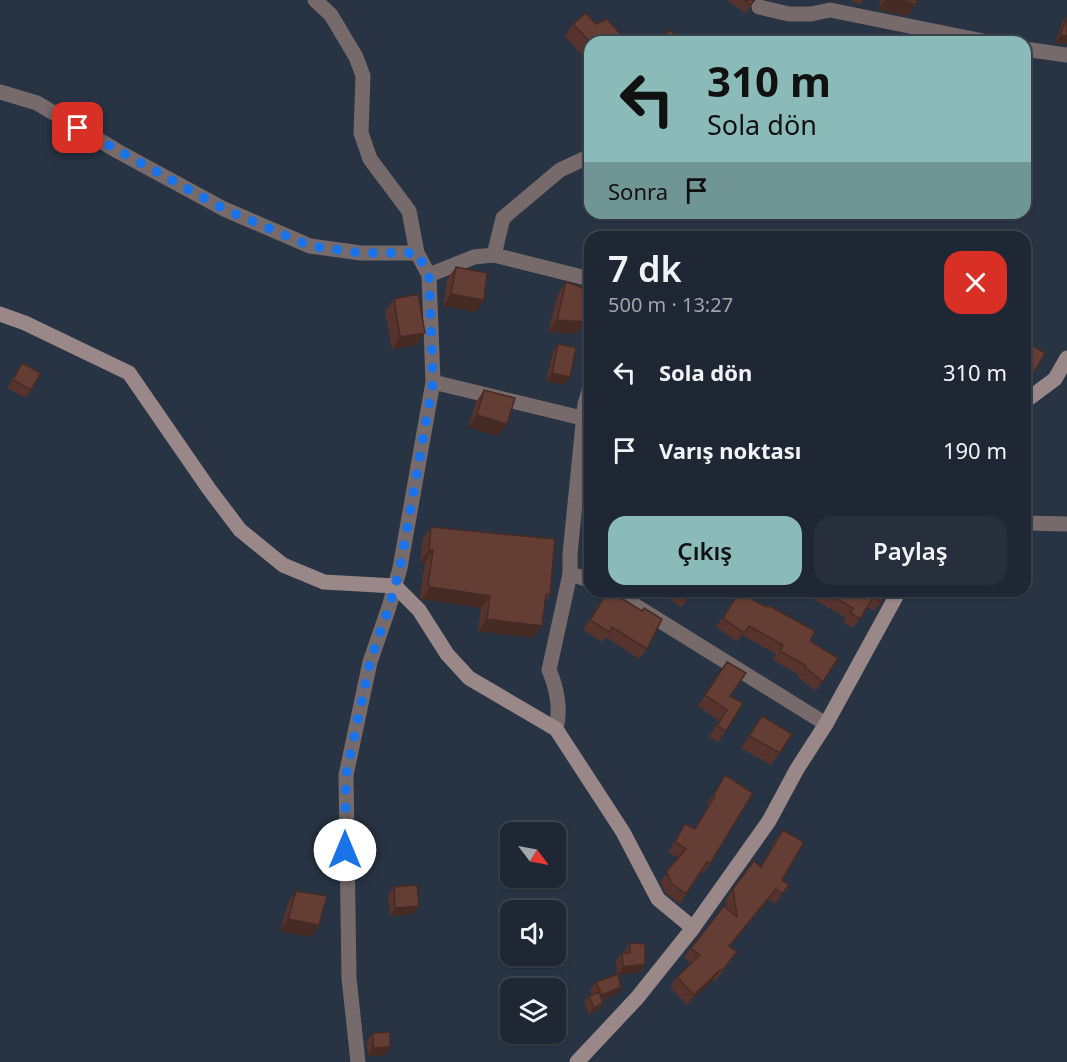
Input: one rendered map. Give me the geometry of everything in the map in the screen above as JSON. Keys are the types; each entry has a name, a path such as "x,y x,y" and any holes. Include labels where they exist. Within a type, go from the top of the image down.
{"street":[{"path":"315,0 331,15 356,57 363,76 361,134 370,159 409,211 417,253 429,275 433,382 400,568 370,662 346,775 348,968 358,1062"},
{"path":"759,7 789,14 810,14 830,10 958,36"},
{"path":"1031,50 1067,55"},
{"path":"0,92 37,103 119,152 224,209 310,246 361,253 417,253"},
{"path":"494,255 503,218 560,170 584,159"},
{"path":"429,275 474,257 494,255 584,278"},
{"path":"0,314 25,323 129,373 208,489 240,530 283,565 324,582 395,586 419,610 447,654 469,678 556,729 623,832 658,899 693,928"},
{"path":"1031,397 1055,379 1067,358"},
{"path":"433,382 584,418"},
{"path":"556,729 559,719 555,684 549,670 570,574 570,554 584,443"},
{"path":"1031,523 1067,524"},
{"path":"570,574 584,578"},
{"path":"622,597 826,724"},
{"path":"577,1062 637,998 693,928 769,821 796,769 826,724 896,597"}],"building":[{"path":"744,0 754,0 751,5"},
{"path":"897,0 917,0 916,4"},
{"path":"586,13 596,24 607,19 622,36 584,36 573,24"},
{"path":"1067,18 1067,36 1060,35"},
{"path":"671,30 675,36 662,36"},
{"path":"456,267 487,273 484,300 451,294"},
{"path":"566,282 584,288 584,322 557,320"},
{"path":"418,294 425,333 400,337 394,299"},
{"path":"558,344 576,348 570,377 552,373"},
{"path":"1031,344 1045,353 1035,371 1031,368"},
{"path":"22,363 41,373 31,390 13,380"},
{"path":"484,390 515,398 507,424 477,415"},
{"path":"431,527 555,539 550,595 546,594 542,626 487,619 490,596 430,587 428,585 433,550 429,550"},
{"path":"604,597 620,597 642,611 644,608 662,619 647,649 612,627 609,632 590,620"},
{"path":"736,597 748,597 766,607 768,605 815,631 810,641 838,658 823,682 806,666 780,651 783,645 749,626 744,633 723,618"},
{"path":"834,597 873,597 860,619 850,613 853,608"},
{"path":"873,597 884,597 881,602"},
{"path":"727,662 746,673 730,696 743,703 726,731 717,726 727,710 705,695"},
{"path":"762,716 792,734 780,753 749,736"},
{"path":"725,775 753,793 710,864 707,862 686,894 672,884 666,872 686,849 675,842 685,824 695,829"},
{"path":"783,830 804,842 782,880 789,885 782,894 776,889 729,946 737,952 722,971 720,970 694,995 677,977 700,955 691,948 724,906 737,917 733,889 754,861 761,867"},
{"path":"417,885 419,906 395,908 394,887"},
{"path":"296,891 327,896 319,925 288,919"},
{"path":"630,943 645,944 645,964 623,967 622,953 630,953"},
{"path":"618,974 621,987 602,995 596,982"},
{"path":"599,992 603,1003 594,1008 589,996"},
{"path":"390,1032 390,1047 373,1048 373,1033"}],"route":[{"path":"78,128 224,209 310,246 361,253 417,253 429,275 433,382 400,568 370,662 346,775 345,850"}]}
